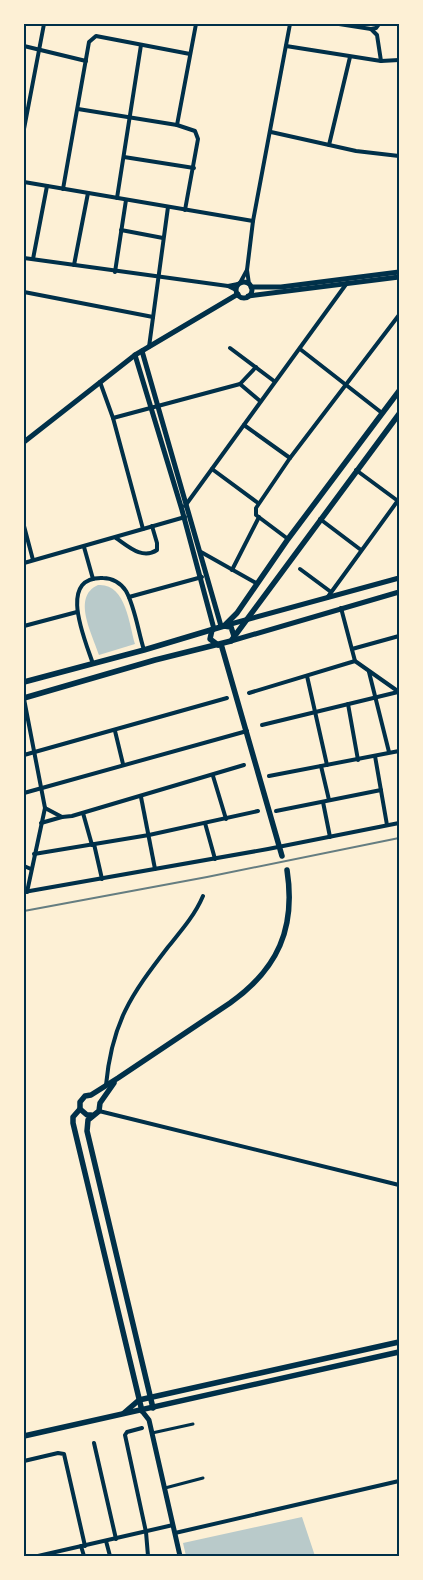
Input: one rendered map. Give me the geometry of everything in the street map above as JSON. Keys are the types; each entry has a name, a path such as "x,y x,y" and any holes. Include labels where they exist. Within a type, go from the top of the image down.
{"main road":[{"path":"24,682 144,650 224,626 237,613 288,539 399,391"},
{"path":"24,699 232,639 399,414"},
{"path":"224,626 233,629 232,639"},
{"path":"213,629 210,639 219,644 282,856"},
{"path":"142,1411 78,1146 73,1117 80,1109 82,1098 91,1095 118,1078 244,993 268,968 276,954 287,923 289,888 287,870"},
{"path":"80,1109 87,1115 99,1111 100,1102 118,1078"},
{"path":"91,1095 100,1102"},
{"path":"91,1115 87,1125 90,1144 153,1408"},
{"path":"78,1146 90,1144"},
{"path":"100,1236 111,1234"},
{"path":"122,1415 139,1400 399,1342"},
{"path":"24,1436 399,1352"},
{"path":"271,1371 274,1381"}],"street":[{"path":"24,129 44,24"},
{"path":"177,125 196,24"},
{"path":"248,296 250,285 248,270 253,221 290,24"},
{"path":"339,24 371,29 376,28 379,24"},
{"path":"371,29 377,35 381,61"},
{"path":"63,189 89,42 96,36 190,54"},
{"path":"117,198 141,45"},
{"path":"24,46 86,60"},
{"path":"286,46 381,61 399,60"},
{"path":"329,145 350,57"},
{"path":"24,104 29,105"},
{"path":"78,109 177,125 196,131 198,139 186,210"},
{"path":"271,132 372,154 399,156"},
{"path":"124,157 194,168"},
{"path":"24,182 253,221"},
{"path":"33,259 46,186"},
{"path":"74,265 88,193"},
{"path":"115,272 126,200"},
{"path":"149,347 168,207"},
{"path":"121,230 163,238"},
{"path":"24,258 158,278 228,286 238,288 243,297 346,286 399,278"},
{"path":"238,288 248,270"},
{"path":"24,442 136,355 238,288 250,285 281,287 399,272"},
{"path":"182,510 346,286 349,279"},
{"path":"24,292 153,317"},
{"path":"288,539 259,517 255,512 258,503 399,315"},
{"path":"230,348 274,382"},
{"path":"300,349 382,413"},
{"path":"142,351 207,576 224,626 399,578"},
{"path":"136,355 184,517 213,629"},
{"path":"113,418 240,384 256,367"},
{"path":"100,382 113,418 143,529"},
{"path":"240,384 260,401"},
{"path":"244,425 290,458"},
{"path":"212,469 258,503"},
{"path":"326,598 398,500 356,470"},
{"path":"24,563 116,538 190,515"},
{"path":"232,570 259,517"},
{"path":"320,519 361,550"},
{"path":"24,526 33,560"},
{"path":"116,538 140,553 153,553 157,550 157,543 152,526"},
{"path":"84,546 93,579"},
{"path":"201,552 256,584"},
{"path":"300,569 331,592"},
{"path":"129,597 207,576"},
{"path":"93,664 77,612 77,596 80,589 93,579 102,577 119,583 129,597 144,650"},
{"path":"375,585 378,598"},
{"path":"232,639 399,592"},
{"path":"313,603 316,615"},
{"path":"341,608 355,661 398,692"},
{"path":"24,626 77,612"},
{"path":"352,649 399,636"},
{"path":"249,694 355,661"},
{"path":"368,671 389,752"},
{"path":"307,676 327,765"},
{"path":"262,725 398,692"},
{"path":"24,755 227,698"},
{"path":"24,699 45,808 25,892 214,859 224,859 399,823"},
{"path":"348,704 358,760"},
{"path":"115,731 123,764"},
{"path":"24,793 42,786 246,731"},
{"path":"269,776 399,751"},
{"path":"375,756 387,825"},
{"path":"41,823 140,797 244,765"},
{"path":"322,766 329,800"},
{"path":"213,776 226,819"},
{"path":"276,811 381,790"},
{"path":"140,797 155,869"},
{"path":"324,802 330,837"},
{"path":"45,808 62,817"},
{"path":"34,854 149,835 258,811"},
{"path":"83,813 102,879"},
{"path":"205,823 214,859"},
{"path":"24,866 31,869"},
{"path":"106,1085 114,1036 128,1003 193,915 203,896"},
{"path":"99,1111 399,1185"},
{"path":"149,1420 153,1408"},
{"path":"142,1411 149,1420 180,1556"},
{"path":"152,1432 193,1424"},
{"path":"142,1428 127,1432 125,1435 146,1532 148,1556"},
{"path":"94,1443 116,1539"},
{"path":"24,1461 58,1453 64,1454 84,1556"},
{"path":"164,1488 203,1478"},
{"path":"175,1533 399,1481"},
{"path":"38,1556 52,1555 173,1525"},
{"path":"106,1541 110,1556"}],"shaded area":[{"path":"98,585 107,586 115,591 120,598 125,606 135,644 99,655 86,617 85,607 86,598 90,591"},
{"path":"302,1517 315,1556 186,1556 183,1543"}],"railway":[{"path":"24,911 207,877 399,838"}]}
